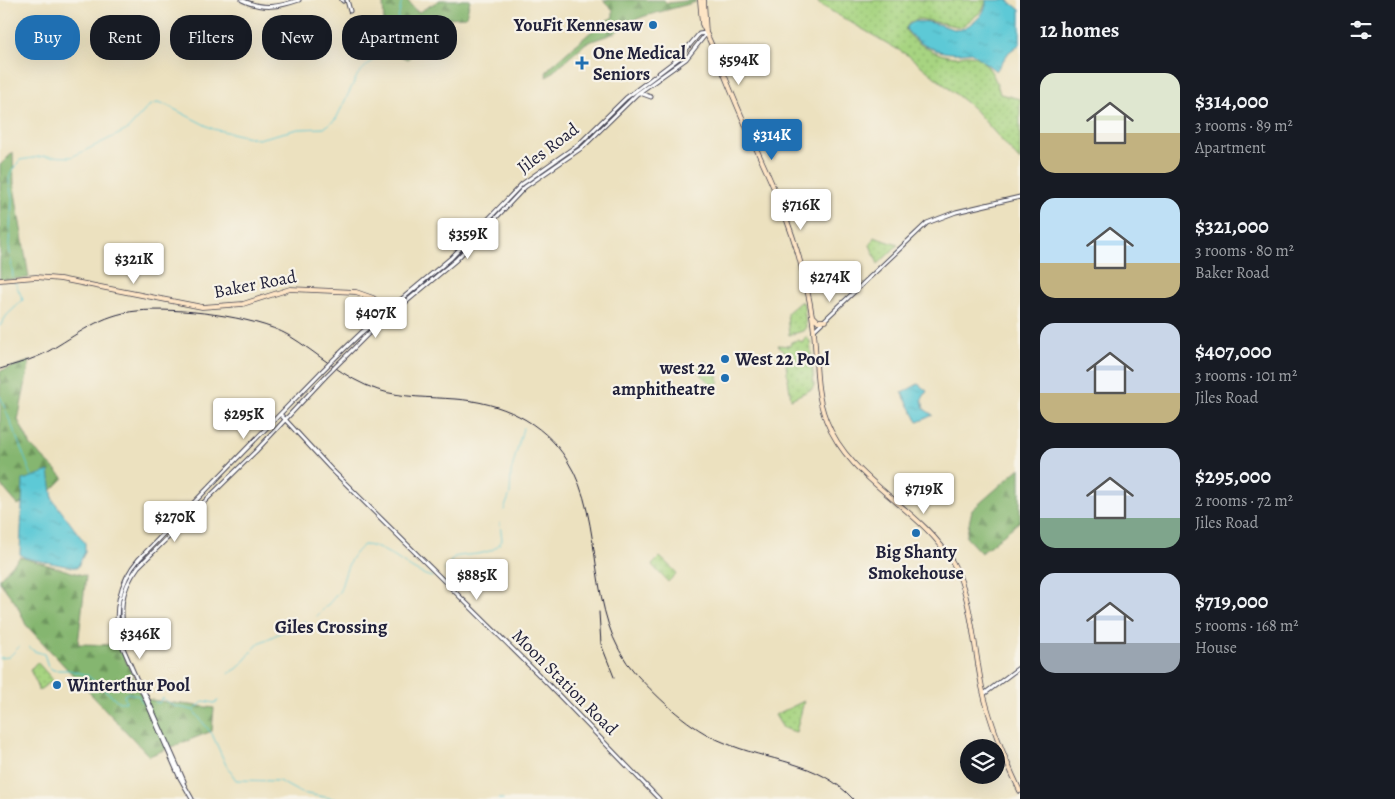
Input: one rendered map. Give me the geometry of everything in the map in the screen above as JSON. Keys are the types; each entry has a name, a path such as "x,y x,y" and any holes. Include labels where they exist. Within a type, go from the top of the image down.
{"main road":[{"path":"700,0 702,24 781,205 799,255 812,315 821,403 828,425 837,442 855,465 936,540 958,572 965,597 984,694 998,744 1020,791"},
{"path":"704,0 706,33"},
{"name":"Baker Road","path":"0,280 36,277 60,279 202,307 243,304 290,289 356,292 373,298 389,313"},
{"path":"812,315 818,321 826,321"}],"street":[{"path":"242,0 267,7 281,6 299,0"},
{"path":"344,0 350,11"},
{"name":"Jiles Road","path":"192,799 148,695 139,680 119,634 117,608 121,590 131,569 338,355 456,260 525,187 583,147 637,94 679,64 706,33"},
{"name":"Jiles Road","path":"125,647 121,624 121,606 124,592 135,572 344,358 389,313 451,258 522,184 573,149 626,98 683,55 699,34 706,33"},
{"path":"699,43 709,40"},
{"path":"637,94 646,94 651,97"},
{"path":"814,330 826,321 851,293 925,225 956,212 1020,197"},
{"name":"Moon Station Road","path":"281,415 659,799"},
{"path":"984,694 1020,667"}],"green space":[{"path":"383,0 407,0 419,12 440,0 470,0 466,17 457,18 457,15 384,15"},
{"path":"603,0 664,0 667,3 695,0 696,2 626,23 615,33 586,43 547,77 546,73 550,67 599,25 613,17 613,10"},
{"path":"817,0 987,0 982,11 961,27 920,19 910,22 905,29 914,40 934,52 956,57 974,56 980,59 993,75 1000,94 1020,99 1020,161 974,109 909,56 819,4"},
{"path":"13,152 14,186 29,278 0,280 0,165"},
{"path":"874,237 898,245 878,264 870,245"},
{"path":"800,302 803,302 804,305 806,327 803,331 789,335 787,313"},
{"path":"806,337 810,341 814,385 812,389 791,399 784,351 778,345 790,346 791,342 797,340 803,342"},
{"path":"30,361 18,420 31,446 64,478 51,491 34,483 31,498 18,505 0,484 0,371"},
{"path":"705,361 718,375 719,382 713,386 696,369"},
{"path":"1020,468 1020,521 981,553 966,537 972,510"},
{"path":"20,557 86,576 78,644 119,645 143,699 214,708 212,731 149,756 26,625 17,605 0,582 0,578"},
{"path":"660,557 677,573 668,582 652,565"},
{"path":"37,662 53,680 38,691 37,684 30,670"},
{"path":"804,701 796,732 783,728 775,715"}],"water":[{"path":"986,0 1008,0 1020,10 1020,44 1009,52 996,71 971,52 944,52 927,47 906,29 910,24 922,21 959,30 978,19 984,10"},
{"path":"918,384 927,391 922,399 924,409 933,415 918,422 902,393"},
{"path":"49,471 53,500 85,543 85,552 77,568 25,558 20,554 23,480"}],"waterway":[{"path":"13,277 9,245 12,199 9,180 11,172 20,160 45,156 71,157 127,130 149,106 157,103 166,105 213,129 258,139 298,129 324,128 336,119 358,74 377,56 385,45 397,24 402,0"},
{"path":"0,326 7,315 23,300 14,280"},
{"path":"0,396 32,476"},
{"path":"504,510 510,494 511,472 523,428"},
{"path":"445,570 454,557 487,552 498,545 502,540 500,523"},
{"path":"317,616 339,592 354,554 364,545 382,550 415,570 432,577"},
{"path":"228,674 238,668 259,643 305,621"},
{"path":"0,658 9,657 19,647"},
{"path":"29,647 34,651 44,654 48,666 53,670 69,670 87,675 119,702 126,702 124,695 128,693 139,696 143,703"},
{"path":"155,702 159,703 162,698 174,706 193,710 212,734 226,765 236,780 279,781 301,793 336,799"},
{"path":"194,710 204,701 214,703 218,701"},
{"path":"498,799 503,799"}],"railway":[{"path":"0,369 41,355 90,326 112,316 137,311 172,310 214,314 274,328 299,342 354,379 387,393 472,401 504,409 519,416 546,434 557,446 567,460 579,485 587,511 601,597 608,624 619,650 636,674 676,713 699,730 740,749 792,763 824,776 853,799"},
{"path":"599,612 601,644 614,677"}],"place":[{"name":"YouFit Kennesaw","path":"653,25"},
{"name":"One Medical Seniors","path":"582,63"},
{"name":"West 22 Pool","path":"725,359"},
{"name":"west 22 amphitheatre","path":"725,378"},
{"name":"Big Shanty Smokehouse","path":"916,533"},
{"name":"Winterthur Pool","path":"57,685"}],"district":[{"name":"Giles Crossing","path":"331,627"}]}
